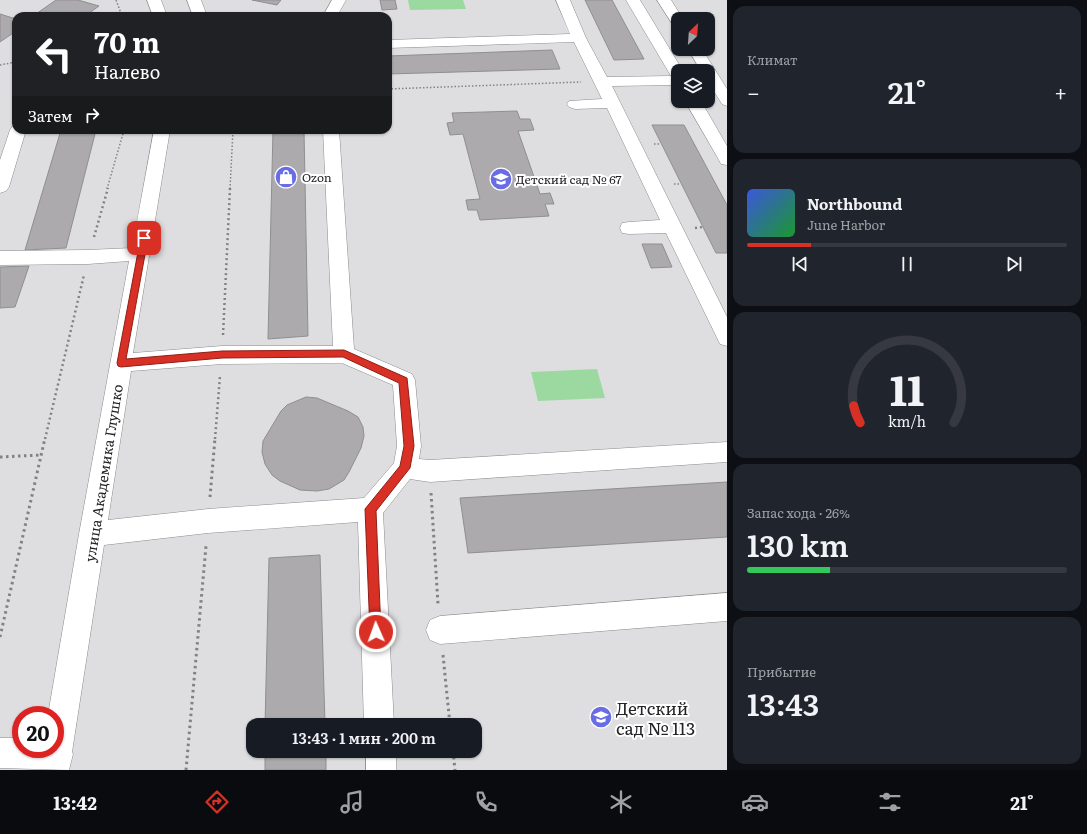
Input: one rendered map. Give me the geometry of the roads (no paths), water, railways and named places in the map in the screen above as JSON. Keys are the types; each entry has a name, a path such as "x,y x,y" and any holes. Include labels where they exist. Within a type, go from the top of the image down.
{"street":[{"path":"154,0 158,12"},
{"path":"194,0 198,12"},
{"path":"332,12 339,0"},
{"path":"563,0 579,38 613,103 672,226 724,328"},
{"path":"633,0 671,64"},
{"path":"664,0 672,12"},
{"path":"392,44 579,38"},
{"path":"699,56 727,101"},
{"path":"602,82 671,80"},
{"path":"576,104 613,103"},
{"path":"697,108 727,160"},
{"path":"0,187 5,157 16,134"},
{"name":"улица Академика Глушко","path":"56,762 92,534 161,134"},
{"path":"331,134 344,354"},
{"path":"629,228 672,226"},
{"path":"0,258 88,257 141,254"},
{"path":"121,363 222,355 344,354 404,380 409,446 405,468 370,509 380,718"},
{"path":"405,468 430,471 727,452"},
{"path":"92,534 208,521 370,509"},
{"path":"440,630 727,607"},
{"path":"0,753 56,762"},
{"path":"381,758 381,770"}],"place":[{"name":"Ozon","path":"286,177"},
{"name":"Детский сад № 67","path":"501,179"},
{"name":"Детский сад № 113","path":"601,717"}]}
